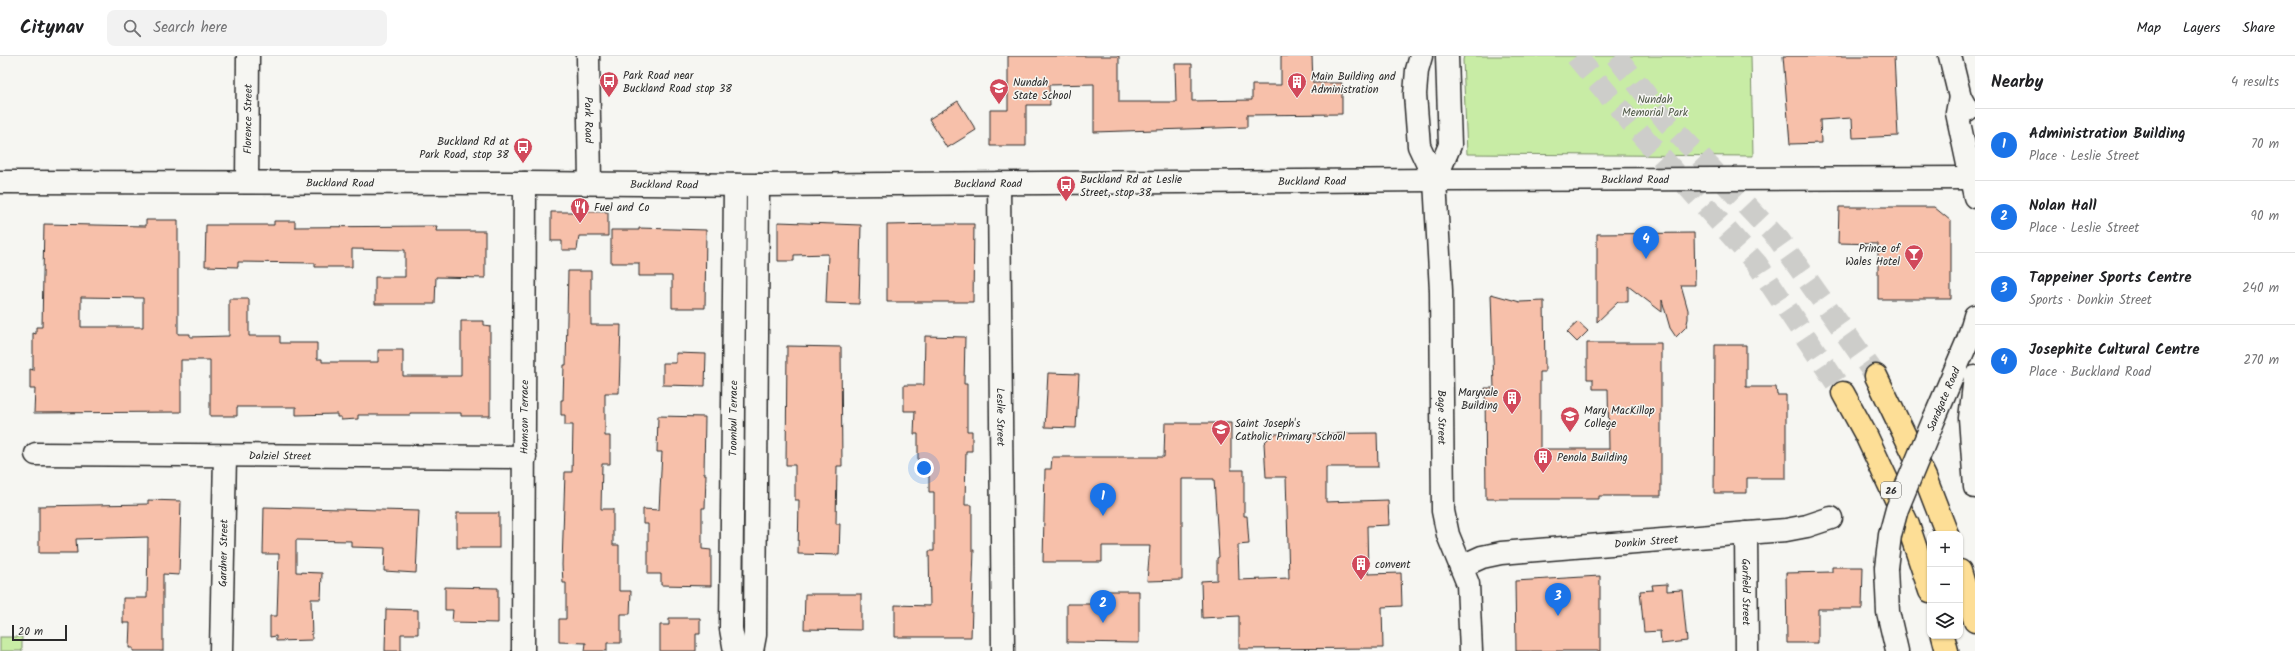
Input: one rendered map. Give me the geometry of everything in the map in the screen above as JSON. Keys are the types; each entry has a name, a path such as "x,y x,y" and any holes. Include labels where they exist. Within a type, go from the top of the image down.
{"highway":[{"path":"1876,376 1925,477 1946,531"},
{"name":"26","path":"1843,393 1866,435 1908,525 1927,582"},
{"path":"1963,581 1975,621"},
{"path":"1944,639 1947,651"}],"street":[{"name":"Florence Street","path":"247,182 248,56"},
{"name":"Park Road","path":"588,56 590,183"},
{"name":"Bage Street","path":"1421,56 1417,70 1415,94 1419,146 1435,180 1441,291 1443,511 1448,535 1462,566 1470,593 1471,651"},
{"name":"Bage Street","path":"1435,180 1450,145 1448,56"},
{"path":"1950,56 1960,98 1969,113 1975,134"},
{"path":"1960,98 1957,112 1974,184"},
{"name":"Buckland Road","path":"0,182 590,183 758,186 1435,180 1974,184"},
{"name":"Hamson Terrace","path":"523,651 525,183"},
{"name":"Leslie Street","path":"999,183 1004,651"},
{"name":"Toombul Terrace","path":"735,185 731,629 735,651"},
{"path":"752,651 755,635 758,186"},
{"name":"Sandgate Road","path":"1897,651 1888,612 1886,568 1890,535 1897,509 1968,340 1975,316"},
{"name":"Sandgate Road","path":"1975,378 1970,418 1975,487"},
{"name":"Dalziel Street","path":"36,454 525,457"},
{"name":"Gardner Street","path":"222,651 225,456"},
{"name":"Donkin Street","path":"1462,566 1482,557 1509,552 1746,534 1807,526 1831,518"},
{"name":"Garfield Street","path":"1746,534 1747,651"}],"green space":[{"name":"Nundah Memorial Park","path":"1464,56 1751,56 1753,156 1467,154"},
{"path":"0,637 22,637 22,651 0,651"}],"building":[{"path":"1008,56 1119,56 1119,102 1176,102 1175,64 1192,64 1192,101 1252,100 1252,85 1281,85 1281,56 1312,56 1313,83 1342,83 1342,114 1247,115 1247,127 1094,132 1094,84 1049,85 1050,105 1026,105 1026,146 990,146 990,110 1008,110"},
{"path":"1783,56 1894,56 1898,136 1853,138 1852,118 1820,120 1821,143 1790,144"},
{"path":"958,101 976,130 947,148 929,119"},
{"name":"Prince of Wales Hotel","path":"1839,207 1934,207 1951,221 1951,299 1878,299 1878,244 1838,243"},
{"name":"Fuel and Co","path":"551,212 608,212 608,236 579,236 577,250 562,250 562,241 551,241"},
{"path":"146,220 178,220 178,334 190,334 190,337 229,336 229,299 249,299 249,336 280,336 280,343 317,343 317,359 322,359 322,362 378,362 378,350 403,350 403,376 461,376 461,321 484,321 484,325 490,326 490,416 461,416 461,413 410,413 410,415 358,415 358,419 341,420 341,417 337,417 337,414 296,415 296,407 237,407 237,416 210,416 210,360 181,360 181,412 34,413 35,389 30,389 30,369 33,370 33,333 36,334 36,327 42,327 44,224 146,226","holes":["81,297 143,298 143,327 81,327"]},
{"path":"274,221 295,221 295,227 437,226 436,231 485,231 485,278 436,277 435,304 375,304 375,277 405,277 405,250 352,249 352,267 315,267 315,263 238,262 238,267 205,266 206,225 274,225"},
{"path":"778,222 861,225 859,304 826,303 828,254 794,255 794,261 778,261"},
{"path":"974,224 973,302 887,302 887,225"},
{"path":"639,228 706,230 705,308 672,308 672,276 639,276 639,263 611,263 611,230 639,230"},
{"path":"1694,233 1695,285 1681,285 1688,310 1688,319 1686,327 1676,337 1670,328 1662,300 1662,312 1628,286 1628,302 1618,302 1597,322 1597,234"},
{"path":"568,271 591,271 591,325 621,325 619,393 605,393 605,436 610,436 610,464 602,464 601,509 613,509 613,545 619,545 619,591 631,591 630,614 621,614 621,643 607,643 607,651 585,651 586,643 559,642 559,619 566,619 566,583 563,583 562,565 565,472 572,472 573,425 565,425 565,415 561,415 564,365 566,365"},
{"path":"1491,294 1520,302 1544,301 1545,372 1540,372 1540,449 1609,449 1608,389 1593,389 1593,379 1587,379 1587,343 1661,343 1661,496 1599,496 1599,499 1486,499 1485,388 1494,388"},
{"path":"1578,322 1588,331 1577,342 1567,332"},
{"path":"925,336 965,337 964,384 967,384 967,431 972,431 972,451 966,451 965,505 972,505 972,550 974,550 971,637 895,637 895,605 930,606 929,551 934,551 934,492 929,492 929,476 918,475 918,434 914,434 915,411 904,411 904,385 924,385"},
{"path":"1715,345 1746,345 1746,387 1776,387 1777,395 1786,395 1786,478 1747,478 1747,493 1714,493"},
{"path":"787,346 841,347 842,466 837,466 836,524 840,524 839,555 798,554 799,500 795,500 795,465 786,465"},
{"path":"676,353 706,354 705,386 663,385 663,363 676,363"},
{"path":"1048,373 1079,374 1076,428 1045,427"},
{"path":"658,416 705,417 704,474 706,474 705,508 702,508 702,549 711,550 711,586 661,585 661,574 648,574 648,524 643,524 643,509 659,510 662,452 657,452"},
{"path":"1165,423 1231,423 1231,470 1244,470 1244,516 1247,516 1249,544 1238,545 1239,580 1289,578 1286,477 1266,477 1264,443 1273,434 1377,433 1378,467 1326,467 1326,502 1388,500 1389,525 1367,526 1368,574 1401,573 1402,606 1382,607 1383,648 1239,649 1239,616 1202,618 1201,581 1217,580 1217,558 1219,557 1214,479 1182,479 1182,580 1147,581 1150,546 1102,546 1102,562 1043,562 1045,469 1051,469 1052,457 1164,457"},
{"path":"148,500 181,501 179,575 163,574 163,651 133,651 133,648 129,648 130,623 123,623 123,598 147,598 148,537 76,539 77,553 39,553 39,506 148,504"},
{"path":"264,507 419,511 416,573 384,571 385,548 351,547 351,541 296,540 296,572 322,573 321,599 311,599 312,640 276,641 276,636 270,637 270,616 277,616 279,554 263,554"},
{"path":"457,513 499,513 499,548 457,548"},
{"path":"1832,567 1863,567 1862,609 1818,609 1818,643 1787,643 1786,573 1832,572"},
{"path":"1600,576 1600,651 1516,651 1515,581"},
{"path":"1667,584 1667,591 1682,590 1687,641 1661,644 1660,631 1644,632 1640,591 1653,590 1652,585"},
{"path":"445,587 498,588 498,623 452,622 453,610 445,610"},
{"path":"1102,591 1139,591 1139,643 1067,642 1067,604 1102,604"},
{"path":"805,594 861,594 861,630 804,629"},
{"path":"386,609 418,610 418,634 401,634 401,651 385,651"},
{"path":"669,618 700,618 700,634 696,634 696,651 660,651 660,625 669,625"}],"tunnel":[{"path":"1576,56 1645,139 1757,264 1843,393"},
{"path":"1616,56 1667,122 1779,240 1876,376"}],"place":[{"name":"Park Road near Buckland Road stop 38","path":"609,98"},
{"name":"Main Building and Administration","path":"1297,99"},
{"name":"Nundah State School","path":"999,105"},
{"name":"Buckland Rd at Park Road, stop 38","path":"523,164"},
{"name":"Buckland Rd at Leslie Street, stop 38","path":"1066,202"},
{"name":"Fuel and Co","path":"580,224"},
{"name":"Josephite Cultural Centre","path":"1646,259"},
{"name":"Prince of Wales Hotel","path":"1914,271"},
{"name":"Maryvale Building","path":"1512,415"},
{"name":"Mary MacKillop College","path":"1570,433"},
{"name":"Saint Joseph's Catholic Primary School","path":"1221,446"},
{"name":"Penola Building","path":"1543,474"},
{"name":"Administration Building","path":"1103,516"},
{"name":"convent","path":"1361,581"},
{"name":"Tappeiner Sports Centre","path":"1558,616"},
{"name":"Nolan Hall","path":"1103,623"}]}
